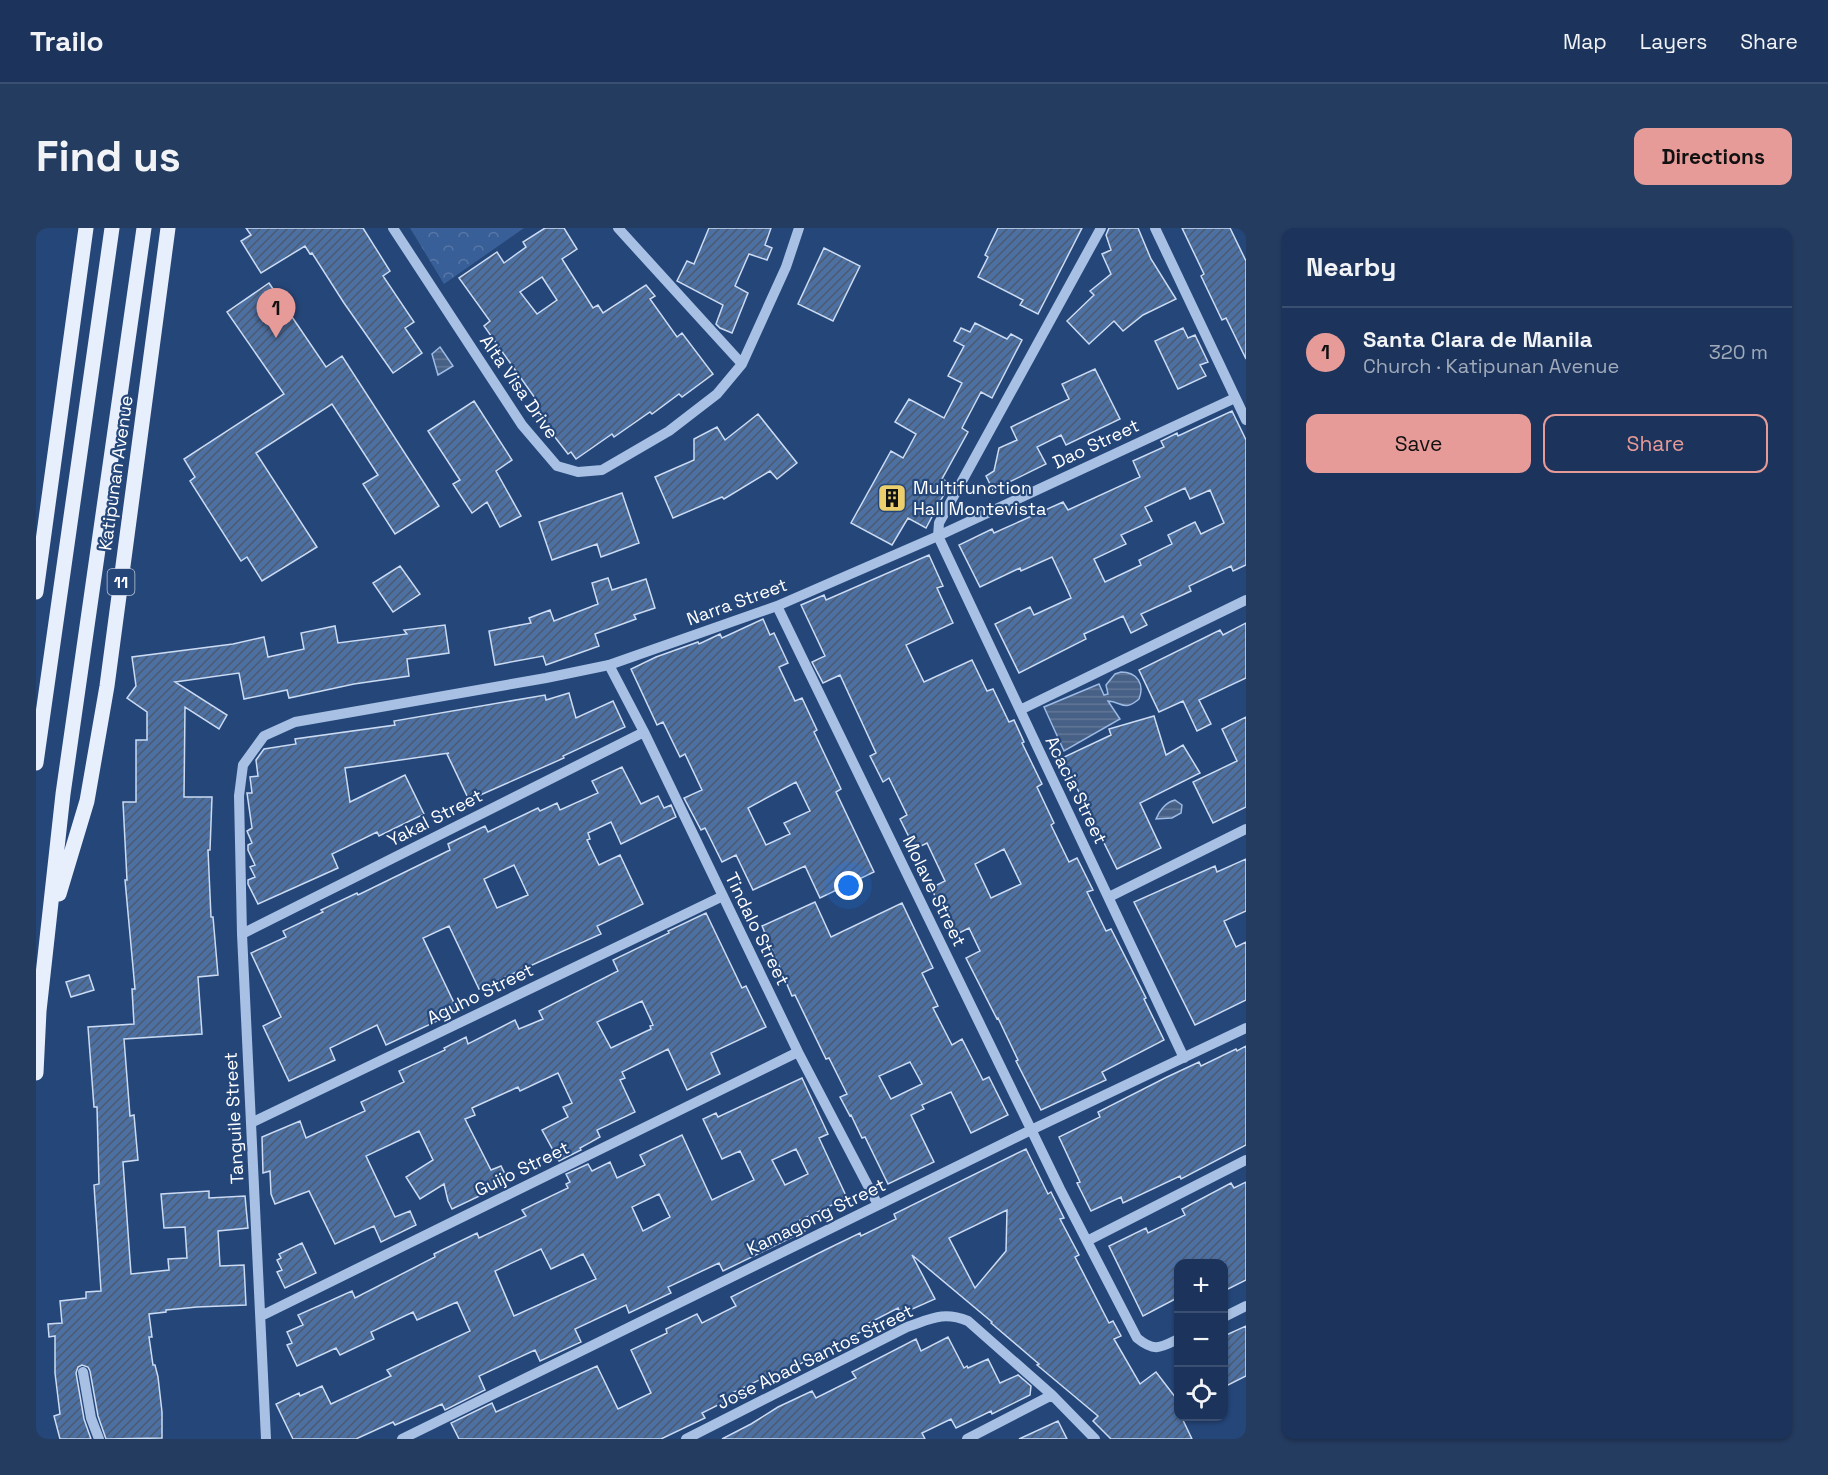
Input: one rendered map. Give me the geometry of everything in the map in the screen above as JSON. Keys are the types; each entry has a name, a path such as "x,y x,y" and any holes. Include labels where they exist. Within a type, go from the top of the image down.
{"main road":[{"path":"36,592 86,228"},
{"path":"36,764 112,228"},
{"name":"Katipunan Avenue","path":"36,1073 39,1011 47,932 75,701 144,228"},
{"name":"Katipunan Avenue","path":"47,932 87,801 103,709 168,228"}],"street":[{"name":"Alta Visa Drive","path":"393,228 522,425 557,466 578,472 602,470 669,431 717,394 742,364 786,267 800,228"},
{"path":"618,228 742,364"},
{"path":"938,536 939,524 1101,228"},
{"path":"1155,228 1246,420"},
{"name":"Dao Street","path":"938,536 1235,398"},
{"name":"Narra Street","path":"239,796 243,765 264,736 295,722 609,665 777,606 938,536"},
{"name":"Acacia Street","path":"938,536 1184,1058"},
{"path":"1020,710 1246,600"},
{"name":"Molave Street","path":"777,606 1060,1189 1137,1338 1148,1347 1162,1347 1174,1341"},
{"name":"Tindalo Street","path":"609,665 644,732 798,1052 878,1205"},
{"name":"Yakal Street","path":"242,934 644,732"},
{"name":"Tanguile Street","path":"239,796 242,934 266,1439"},
{"path":"1109,897 1246,829"},
{"name":"Aguho Street","path":"251,1123 723,896"},
{"name":"Kamagong Street","path":"402,1439 1031,1130 1246,1028"},
{"name":"Guijo Street","path":"261,1316 798,1052"},
{"path":"1088,1241 1246,1160"},
{"path":"1228,1315 1246,1306"},
{"name":"Jose Abad Santos Street","path":"686,1439 907,1327 954,1315 968,1321 1052,1395 1095,1439"},
{"path":"83,1372 92,1418 99,1439"},
{"path":"967,1439 1052,1395"}],"green space":[{"path":"410,228 524,228 444,284"}],"shaded area":[{"path":"440,347 453,366 438,375 432,354"},
{"path":"1121,672 1131,674 1138,680 1141,688 1139,699 1126,706 1108,701 1120,719 1064,751 1044,707 1099,684 1104,695 1108,694 1106,685 1115,674"},
{"path":"1175,800 1182,805 1181,813 1172,818 1156,819 1163,807"}],"building":[{"path":"246,228 363,228 390,271 383,276 414,322 405,328 422,353 393,373 305,246 261,273 241,241 251,235"},
{"path":"545,228 564,228 577,249 562,259 593,308 598,305 603,313 646,285 655,296 650,299 677,337 682,333 713,374 682,397 679,394 652,414 650,412 614,437 612,434 576,459 571,452 568,454 534,410 540,405 484,326 490,321 459,278 497,252 504,263 526,247 523,242","holes":["542,277 557,300 537,314 520,292"]},
{"path":"709,228 771,228 765,245 772,248 767,260 749,254 735,286 748,293 732,333 716,324 723,305 677,281 687,261 694,264"},
{"path":"998,228 1082,228 1038,314 1020,305 1023,300 978,277 988,257 985,255"},
{"path":"1109,228 1138,228 1151,259 1176,299 1143,315 1123,331 1114,321 1089,344 1067,321 1094,295 1090,291 1111,274 1102,254 1111,250 1106,235"},
{"path":"1182,228 1230,228 1246,261 1246,359 1226,318 1222,320 1201,276 1204,274"},
{"path":"824,248 860,266 833,321 798,304"},
{"path":"269,283 326,367 342,356 439,506 395,534 363,484 378,475 332,404 256,453 317,547 262,581 247,557 241,561 190,481 195,477 184,459 284,394 227,312"},
{"path":"975,323 1007,339 1011,334 1022,340 992,398 981,392 962,428 968,432 942,479 950,483 926,528 908,518 892,545 851,523 891,451 903,458 916,434 895,422 909,399 944,418 962,383 948,376 964,346 954,341 961,328 970,332"},
{"path":"1183,328 1188,338 1195,335 1208,362 1200,365 1206,376 1178,389 1155,341"},
{"path":"1095,369 1120,419 1066,445 1061,435 1037,447 1046,464 993,490 986,476 994,471 999,448 1017,440 1011,427 1069,399 1062,384"},
{"path":"474,401 512,460 496,471 521,516 500,527 487,502 472,513 453,484 460,480 428,431"},
{"path":"1232,411 1246,440 1246,565 1233,571 1231,566 1189,586 1191,591 1141,614 1147,625 1131,633 1123,616 1084,634 1086,639 1019,673 995,624 1030,607 1034,615 1071,598 1068,591 1052,557 1021,571 1020,568 980,587 959,545 992,529 994,533 1063,502 1068,510 1140,477 1133,461 1164,447 1161,441 1177,433 1178,436","holes":["1185,488 1190,499 1210,490 1224,523 1201,534 1195,522 1168,535 1172,544 1139,560 1141,565 1105,582 1094,559 1126,544 1121,535 1152,521 1145,507"]},
{"path":"758,414 797,463 777,479 770,471 724,499 722,497 673,518 655,477 694,460 694,439 717,427 725,440"},
{"path":"622,493 639,543 601,557 597,544 552,560 539,522"},
{"path":"929,555 943,586 937,588 953,623 906,645 924,682 972,660 987,691 993,689 1009,722 1014,720 1024,742 1022,743 1042,784 1037,787 1054,823 1051,825 1069,862 1077,858 1093,890 1087,892 1106,931 1111,929 1146,998 1144,999 1164,1040 1102,1072 1106,1080 1041,1110 1016,1061 1018,1060 998,1018 966,958 980,951 969,928 957,934 942,902 939,904 931,888 945,881 927,843 915,849 900,819 907,815 889,778 883,782 870,756 876,753 840,675 823,683 812,662 825,656 801,605 824,595 826,600","holes":["1004,849 1021,884 991,898 975,864"]},
{"path":"400,566 420,594 393,612 373,583"},
{"path":"608,578 612,590 646,579 655,608 634,615 636,619 595,634 599,646 546,665 543,656 495,665 489,631 531,623 529,618 550,610 554,621 598,604 592,583"},
{"path":"763,619 770,635 774,633 788,663 779,667 795,701 802,698 817,730 814,732 841,789 836,792 874,872 820,898 805,866 753,890 736,855 722,862 705,828 701,830 684,798 702,790 685,754 680,757 663,722 657,725 631,669 656,657 698,642 699,644 720,634 722,638","holes":["796,782 810,811 784,823 790,834 766,845 748,808"]},
{"path":"1246,623 1246,678 1199,700 1211,724 1197,731 1183,701 1159,712 1139,670 1220,630 1223,635"},
{"path":"445,625 449,653 407,659 409,676 354,684 289,698 287,690 244,699 239,673 175,682 227,715 219,729 185,707 184,797 212,797 210,850 208,850 211,917 213,917 218,975 198,977 202,1034 124,1039 130,1116 134,1115 138,1160 123,1162 131,1274 169,1270 168,1259 187,1258 185,1227 164,1228 161,1194 209,1191 209,1198 245,1196 248,1228 218,1231 220,1266 244,1265 246,1305 197,1307 149,1314 152,1337 149,1337 153,1365 155,1365 158,1377 162,1412 162,1438 106,1439 98,1416 90,1371 88,1367 82,1365 78,1367 76,1373 84,1419 91,1439 60,1439 54,1416 60,1414 55,1373 55,1336 49,1337 48,1324 62,1323 60,1301 86,1298 86,1292 101,1291 94,1185 99,1184 97,1107 94,1107 88,1027 134,1024 132,989 135,989 125,880 127,880 123,802 136,802 136,740 147,740 147,712 127,698 136,686 132,657 233,644 264,637 268,657 304,649 301,633 335,626 338,643 407,634 404,630"},
{"path":"569,693 576,718 613,701 625,727 563,756 564,758 469,800 447,754 449,753 345,768 350,802 405,775 424,814 379,836 377,832 332,854 338,868 258,904 248,884 248,880 255,877 250,867 255,865 248,850 248,845 252,843 247,831 252,828 247,793 252,793 250,777 258,776 256,760 264,749 296,744 295,739 395,725 394,721 545,695 546,700"},
{"path":"1154,716 1166,755 1183,745 1200,773 1140,803 1161,848 1117,869 1062,758 1111,735 1109,729"},
{"path":"1246,717 1246,807 1213,823 1193,782 1237,761 1222,729"},
{"path":"622,767 641,804 658,796 664,808 671,805 676,817 621,844 611,822 588,833 590,839 587,840 599,865 620,855 643,904 597,926 601,934 479,989 449,926 423,938 456,1007 456,1012 386,1045 377,1025 330,1048 335,1060 289,1081 263,1026 281,1017 251,953 286,937 283,931 323,912 321,910 357,893 358,895 450,850 448,844 485,826 488,832 538,808 540,811 557,803 560,810 598,793 592,781","holes":["514,865 528,895 497,908 484,879"]},
{"path":"1246,859 1246,911 1224,921 1236,947 1246,942 1246,1000 1195,1025 1134,902 1215,866 1217,872"},
{"path":"815,902 831,937 902,903 933,968 922,973 938,1006 933,1008 952,1045 962,1039 983,1080 989,1077 1008,1115 971,1133 951,1092 922,1105 924,1109 911,1115 934,1162 888,1184 865,1137 862,1138 840,1097 847,1094 829,1058 826,1059 795,995 792,996 762,926","holes":["910,1062 922,1084 891,1099 879,1076"]},
{"path":"706,913 742,988 746,986 766,1027 711,1053 720,1074 687,1090 668,1049 622,1072 625,1078 620,1080 635,1112 597,1130 600,1137 559,1161 542,1130 568,1117 563,1107 572,1103 558,1073 520,1091 518,1087 472,1108 475,1115 465,1119 491,1170 501,1166 509,1182 452,1209 444,1184 420,1199 406,1177 433,1160 419,1131 366,1156 395,1217 410,1211 416,1225 381,1242 374,1226 335,1244 309,1191 275,1204 271,1194 270,1171 263,1173 262,1137 300,1121 306,1138 365,1111 361,1102 404,1082 399,1071 445,1050 444,1048 466,1037 468,1044 515,1020 519,1029 543,1019 539,1011 618,971 613,960 669,933 668,931","holes":["642,1001 653,1025 650,1026 651,1029 611,1048 597,1022"]},
{"path":"89,975 94,990 71,997 66,982"},
{"path":"1246,1046 1246,1145 1181,1179 1180,1176 1123,1203 1121,1197 1091,1211 1059,1137 1100,1117 1098,1112 1167,1077 1199,1062 1201,1066"},
{"path":"802,1078 828,1134 819,1138 847,1198 800,1220 805,1231 723,1271 719,1263 668,1287 671,1293 629,1313 626,1305 575,1329 581,1342 540,1361 535,1350 479,1376 485,1390 445,1410 442,1404 356,1439 293,1439 276,1404 299,1393 300,1396 322,1386 331,1404 391,1376 387,1370 470,1331 457,1302 417,1320 413,1312 371,1332 374,1339 340,1355 336,1348 297,1366 287,1345 292,1343 287,1332 303,1325 298,1315 352,1291 355,1298 477,1233 479,1238 526,1216 522,1210 568,1188 566,1184 570,1182 566,1174 588,1164 592,1171 610,1162 617,1178 645,1165 640,1155 682,1135 712,1200 754,1180 740,1151 722,1159 703,1119 716,1113 718,1117","holes":["796,1149 808,1174 785,1185 772,1160","659,1194 670,1217 643,1231 632,1207","541,1249 551,1269 583,1254 596,1279 514,1316 495,1271"]},
{"path":"1026,1149 1048,1194 1051,1192 1064,1218 1060,1219 1079,1255 1075,1257 1109,1323 1113,1321 1121,1336 1114,1339 1140,1384 1156,1372 1174,1395 1174,1421 1183,1421 1192,1439 1111,1439 1093,1421 1098,1416 912,1255 935,1299 901,1314 898,1308 863,1326 865,1330 832,1346 833,1348 773,1377 772,1374 734,1392 736,1396 702,1413 705,1418 661,1439 459,1439 451,1423 492,1403 496,1412 597,1366 618,1409 651,1393 631,1350 667,1333 666,1329 697,1314 702,1323 736,1306 731,1297 860,1233 861,1236 896,1219 894,1214","holes":["1007,1210 1006,1251 975,1288 949,1238"]},
{"path":"1246,1182 1246,1280 1228,1289 1228,1259 1174,1259 1174,1300 1143,1316 1109,1246 1146,1228 1148,1233 1185,1215 1182,1209 1231,1183 1234,1188"},
{"path":"302,1243 316,1273 285,1288 277,1272 282,1270 277,1260 281,1258 279,1254"},
{"path":"1246,1326 1246,1376 1228,1385 1228,1367 1228,1334"},
{"path":"948,1337 964,1368 988,1359 1000,1383 1018,1375 1031,1386 1030,1395 992,1414 991,1411 956,1428 951,1419 922,1433 925,1439 722,1439 778,1407 812,1391 816,1398 856,1378 852,1372 916,1339 921,1351"},
{"path":"1058,1421 1067,1439 1019,1439"}],"place":[{"name":"Santa Clara de Manila","path":"276,338"},
{"name":"Multifunction Hall Montevista","path":"892,498"}]}
